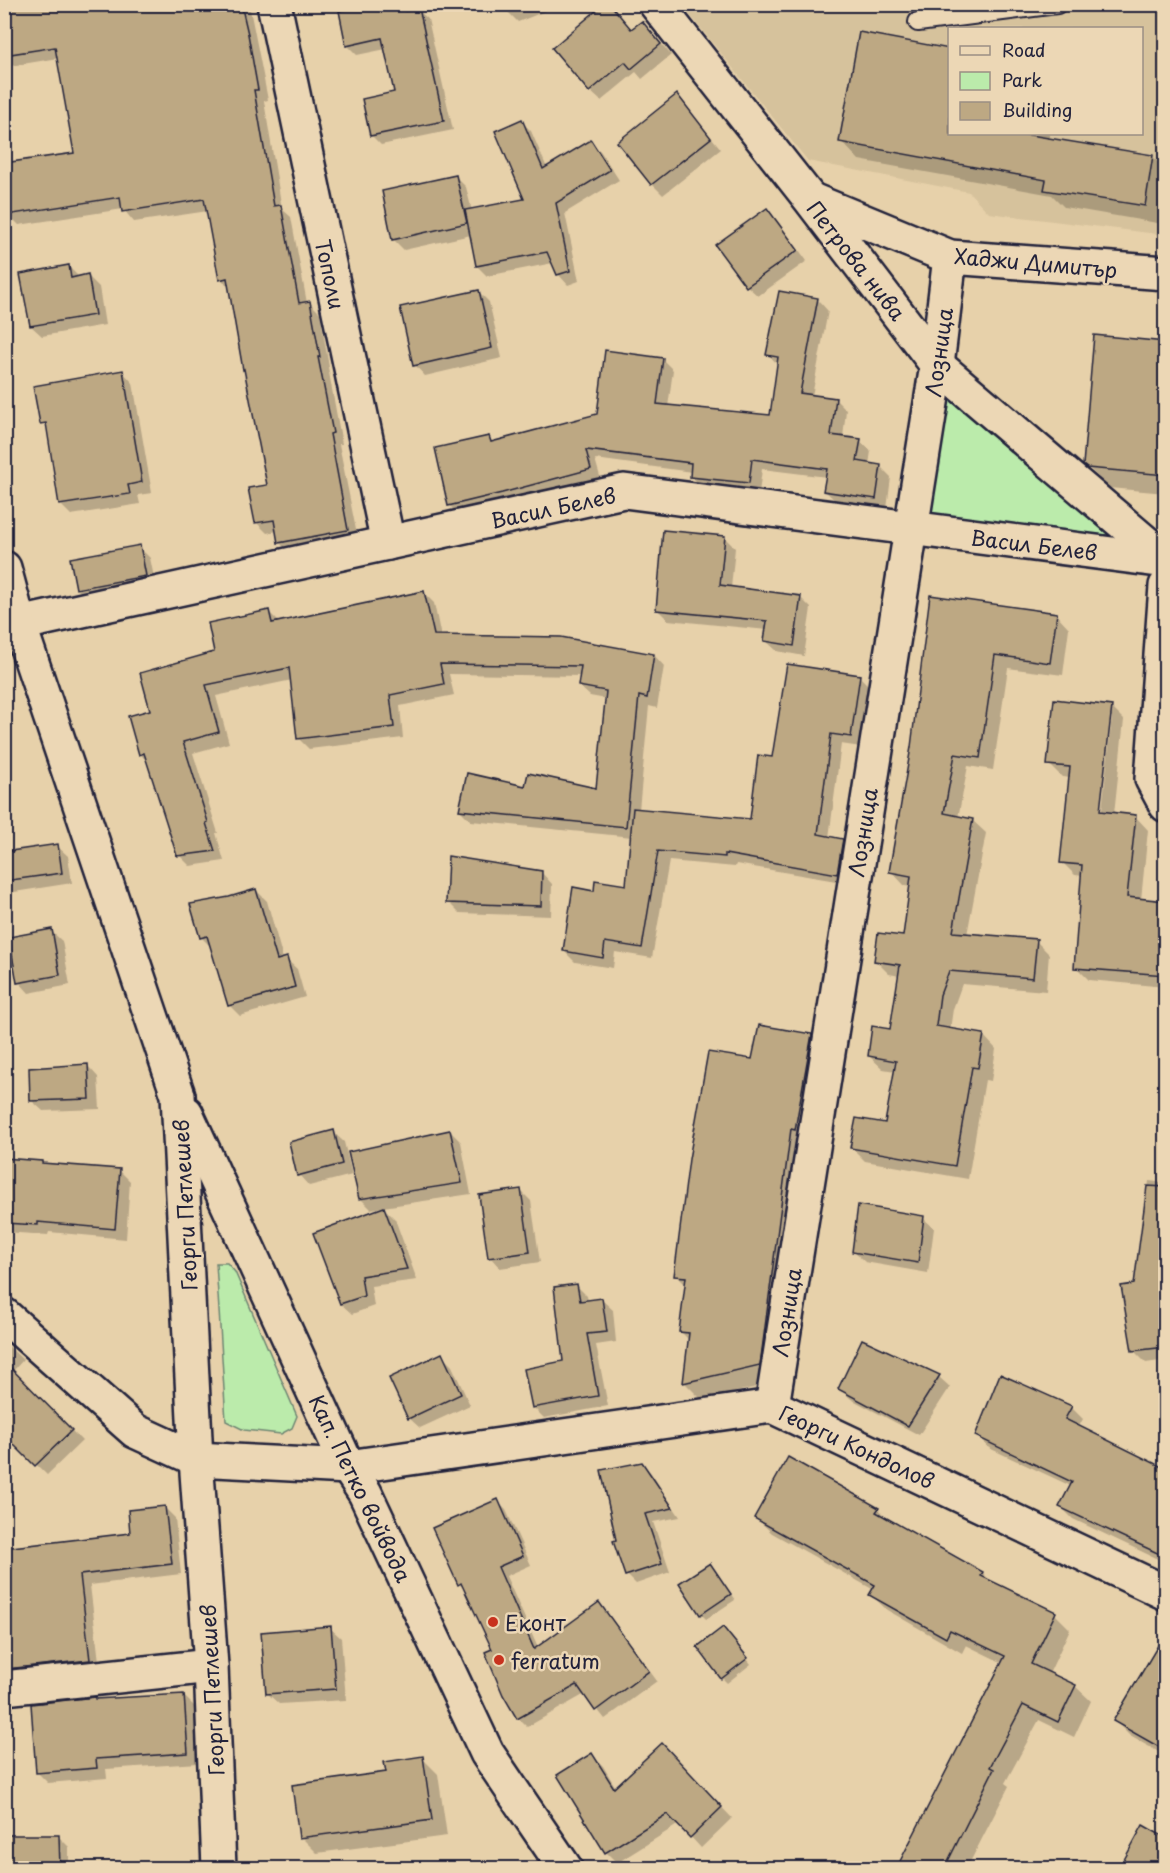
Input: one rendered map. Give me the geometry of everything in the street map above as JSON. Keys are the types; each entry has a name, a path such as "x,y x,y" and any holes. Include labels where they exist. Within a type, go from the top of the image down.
{"street":[{"name":"Тополи","path":"274,4 388,543"},
{"name":"Петрова нива","path":"656,4 938,365 1166,560"},
{"name":"Хаджи Димитър","path":"810,199 950,257 1166,273"},
{"name":"Лозница","path":"771,1406 910,528 938,365 950,257"},
{"name":"Васил Белев","path":"19,624 624,491 1166,560"},
{"name":"Георги Петлешев","path":"4,568 19,624 178,1095 196,1459 211,1666 219,1869"},
{"path":"1166,586 1152,779 1166,805"},
{"name":"Кап. Петко войвода","path":"178,1095 348,1467 365,1493 487,1753 565,1869"},
{"path":"4,1315 135,1431 196,1459"},
{"name":"Георги Кондолов","path":"196,1459 348,1467 771,1406 1166,1593"},
{"path":"4,1688 211,1666"}],"lane":[{"path":"918,22 1058,4"}],"shaded area":[{"path":"682,5 1165,5 1165,235 989,213 969,192 808,161"}],"green space":[{"path":"937,365 1165,560 910,528"},
{"path":"216,1263 227,1263 235,1272 297,1416 292,1428 281,1434 244,1430 226,1421"}],"building":[{"path":"28,4 241,4 258,90 254,90 274,206 281,205 299,303 310,301 333,433 330,434 348,530 278,543 274,520 255,523 248,488 267,485 227,278 219,280 204,199 122,212 120,197 7,215 4,200 4,163 74,153 55,47 4,55 4,8"},
{"path":"370,4 404,4 405,11 419,8 444,121 370,136 362,99 394,92 382,38 346,46 339,11"},
{"path":"604,4 610,4 631,29 642,21 661,44 631,69 625,62 589,92 552,48"},
{"path":"859,32 948,49 948,135 1030,135 1153,155 1145,206 1044,190 1046,180 839,142"},
{"path":"677,94 711,138 651,185 617,142"},
{"path":"522,119 543,169 591,140 610,170 556,203 570,271 557,275 547,252 476,266 465,210 524,199 495,131"},
{"path":"456,175 467,223 392,240 382,191"},
{"path":"767,208 798,250 746,287 715,245"},
{"path":"69,265 71,278 88,274 95,315 30,326 20,274"},
{"path":"479,290 492,348 413,366 400,307"},
{"path":"779,291 818,298 800,393 836,398 831,435 861,439 857,461 881,465 876,499 823,491 827,469 752,459 749,483 690,477 691,463 586,450 591,469 448,506 435,448 489,436 491,442 597,414 605,350 663,358 657,404 770,415 778,357 766,355"},
{"path":"1094,335 1166,342 1166,475 1087,468 1083,465"},
{"path":"123,370 142,482 128,485 130,494 59,505 46,423 40,424 33,386"},
{"path":"663,530 725,536 720,585 801,596 794,646 764,641 767,621 656,610"},
{"path":"140,545 146,576 76,589 70,558"},
{"path":"424,591 434,635 561,637 654,654 647,698 639,696 626,827 459,810 467,773 525,786 528,773 596,788 606,691 578,686 581,666 440,664 444,684 390,695 394,727 297,739 289,668 206,685 219,732 183,742 215,851 177,856 144,753 139,755 128,716 150,710 140,673 214,652 208,623 269,610 272,623"},
{"path":"930,595 1057,613 1050,663 995,655 980,758 955,754 944,813 973,819 953,932 1037,939 1033,978 949,971 940,995 936,1026 984,1034 978,1068 972,1067 955,1166 850,1148 856,1118 885,1123 896,1061 868,1056 872,1026 890,1029 900,965 874,961 878,933 903,936 911,876 889,872 911,747"},
{"path":"787,664 860,675 851,737 831,734 818,834 843,839 837,874 725,854 725,857 658,851 642,948 605,942 603,958 563,951 573,887 594,891 595,880 626,885 633,808 750,819 758,755 772,757"},
{"path":"1054,699 1112,706 1100,811 1136,815 1127,897 1166,901 1166,975 1074,968 1082,865 1060,863 1070,767 1047,765"},
{"path":"58,844 62,873 4,881 4,852"},
{"path":"448,856 542,871 541,906 446,903"},
{"path":"256,889 277,960 287,957 295,987 228,1006 207,936 200,938 190,904 229,897"},
{"path":"52,929 60,975 17,983 9,937"},
{"path":"759,1025 812,1034 795,1130 791,1129 760,1365 683,1383 689,1333 679,1332 686,1277 674,1276 689,1159 708,1052 752,1059"},
{"path":"88,1064 90,1099 30,1101 29,1068"},
{"path":"334,1130 342,1164 297,1176 289,1142"},
{"path":"450,1130 462,1183 359,1199 348,1152"},
{"path":"4,1158 120,1169 115,1229 38,1222 38,1225 4,1223"},
{"path":"1147,1186 1166,1187 1166,1347 1132,1351 1121,1286 1134,1284"},
{"path":"521,1189 530,1252 488,1258 479,1195"},
{"path":"858,1205 924,1216 918,1263 852,1252"},
{"path":"384,1207 407,1269 361,1276 364,1296 340,1304 313,1233"},
{"path":"577,1284 580,1301 602,1298 607,1332 587,1334 598,1396 532,1408 524,1369 563,1361 554,1287"},
{"path":"862,1339 940,1375 908,1426 838,1389"},
{"path":"442,1353 461,1394 408,1419 389,1378"},
{"path":"4,1361 72,1430 35,1466 4,1435"},
{"path":"1000,1374 1072,1406 1065,1419 1166,1469 1166,1557 1059,1507 1072,1482 975,1436"},
{"path":"788,1457 879,1508 876,1512 983,1572 981,1576 1056,1612 1031,1664 1076,1685 1058,1722 1023,1705 990,1767 994,1769 944,1869 896,1869 1005,1656 950,1630 946,1638 869,1595 875,1585 754,1518"},
{"path":"642,1462 673,1508 645,1514 662,1564 625,1576 613,1541 616,1540 601,1470"},
{"path":"498,1499 523,1556 498,1567 534,1649 599,1602 649,1671 595,1711 577,1685 517,1719 503,1695 485,1652 492,1649 461,1583 458,1585 432,1528"},
{"path":"165,1506 172,1564 80,1575 90,1660 6,1669 4,1604 9,1603 4,1574 4,1548 130,1533 128,1510"},
{"path":"710,1563 731,1594 700,1615 679,1583"},
{"path":"331,1626 336,1689 266,1694 261,1632"},
{"path":"723,1627 748,1658 721,1679 697,1647"},
{"path":"1166,1632 1166,1751 1113,1721"},
{"path":"184,1694 188,1753 96,1759 97,1768 36,1773 31,1704 95,1697 95,1699"},
{"path":"662,1743 722,1807 690,1838 667,1814 605,1853 557,1775 592,1753 614,1788"},
{"path":"423,1756 432,1820 299,1838 292,1785 386,1772 384,1762"},
{"path":"1143,1825 1166,1838 1166,1869 1119,1869"},
{"path":"4,1835 59,1835 60,1869 4,1869"}],"place":[{"name":"Еконт","path":"493,1622"},
{"name":"ferratum","path":"499,1660"}]}
